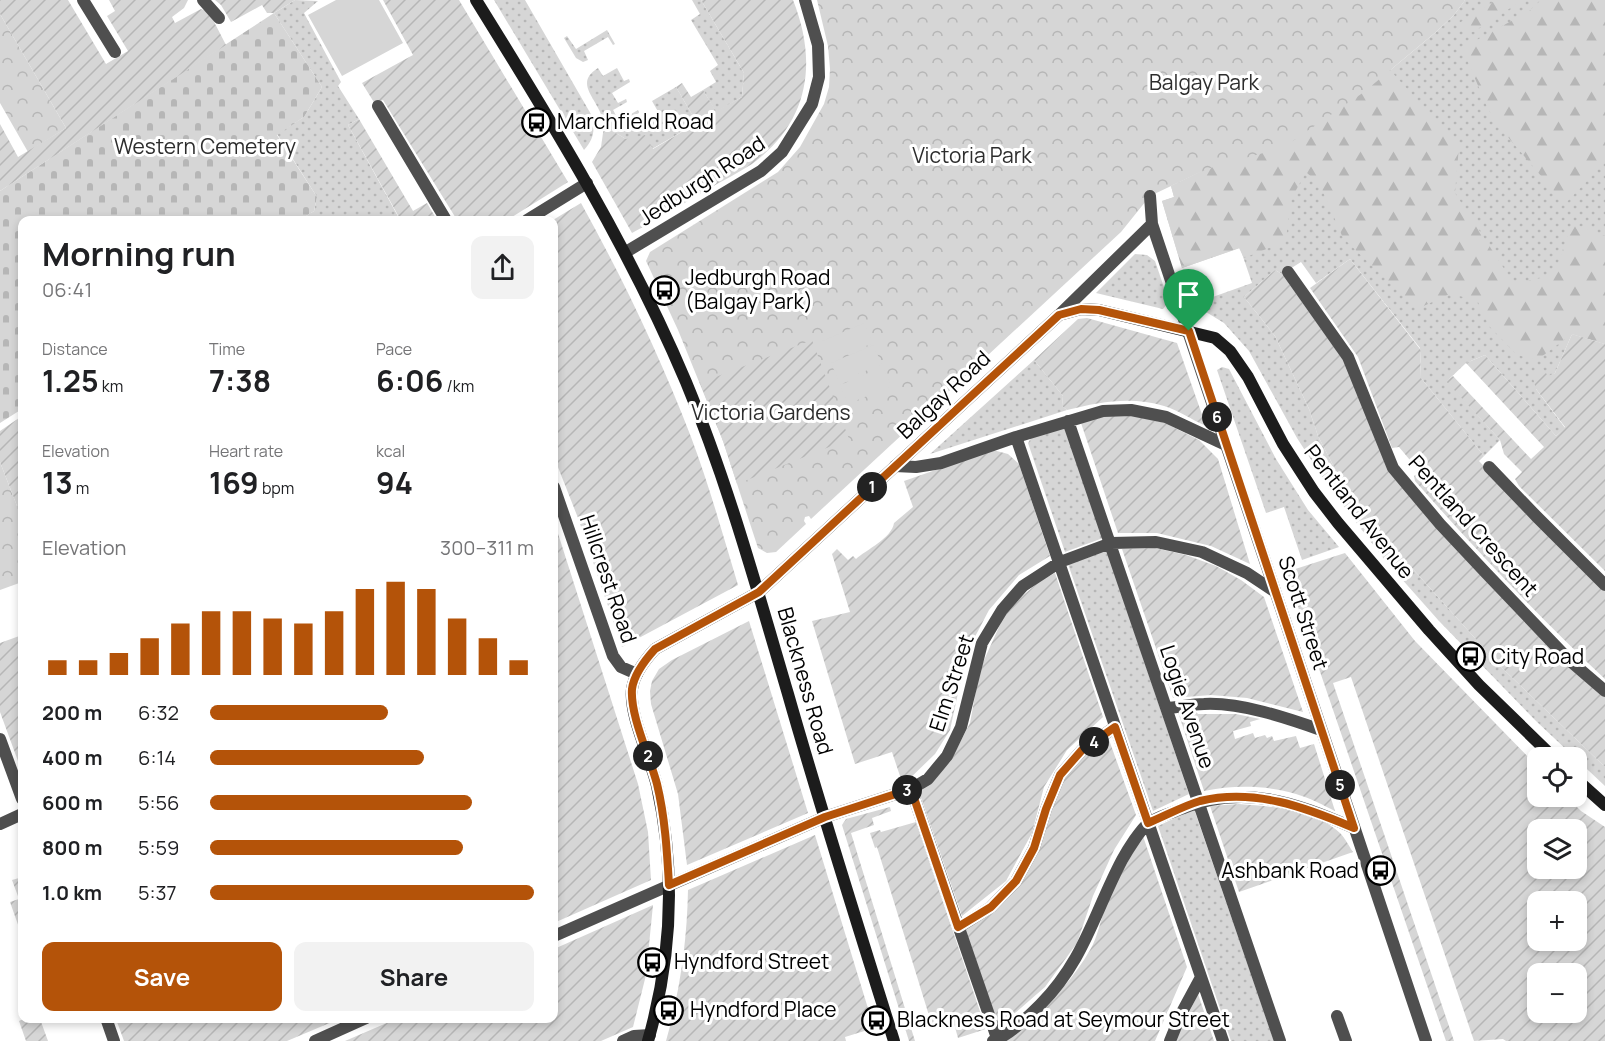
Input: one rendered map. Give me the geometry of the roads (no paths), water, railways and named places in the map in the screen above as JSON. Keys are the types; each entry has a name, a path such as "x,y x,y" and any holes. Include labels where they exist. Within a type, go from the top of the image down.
{"street":[{"path":"83,0 115,52"},
{"path":"203,0 219,18"},
{"name":"Blackness Road","path":"476,0 626,252 666,336 702,423 759,592 894,1041"},
{"name":"Jedburgh Road","path":"626,252 761,171 782,152 812,104 819,77 818,45 805,0"},
{"path":"378,106 444,216"},
{"path":"533,216 587,183"},
{"name":"Scott Street","path":"1150,196 1152,224 1426,1041"},
{"name":"Balgay Road","path":"637,674 655,649 759,592 1059,315 1152,224"},
{"name":"Pentland Crescent","path":"1288,272 1348,357 1393,468 1440,524 1569,660 1605,691"},
{"name":"Pentland Avenue","path":"1059,315 1081,309 1099,310 1215,338 1230,351 1248,377 1283,444 1314,492 1338,523 1479,685 1543,747"},
{"path":"895,466 916,467 941,463 1068,420 1103,411 1131,410 1166,417 1226,445"},
{"name":"Logie Avenue","path":"1068,420 1280,1041"},
{"path":"1016,437 1223,1041"},
{"path":"1489,467 1605,585"},
{"name":"Hillcrest Road","path":"558,499 612,656 621,667 637,674"},
{"name":"Elm Street","path":"825,817 911,789 928,779 947,756 961,727 982,643 1002,610 1023,586 1060,562 1111,543 1156,542 1202,552 1247,573 1274,591"},
{"path":"623,1041 634,1036 649,1038 663,984 669,930 667,839 657,785 634,710 632,689 637,674"},
{"path":"1167,708 1205,704 1249,709 1286,717 1321,730"},
{"path":"958,927 991,907 1016,881 1034,848 1060,775 1082,750 1115,727"},
{"path":"0,739 18,788"},
{"path":"911,789 996,1040 1031,1014 1058,987 1084,946 1123,857 1148,823 1199,801 1234,796 1272,799 1314,811 1354,828"},
{"path":"1587,789 1605,805"},
{"path":"0,824 18,816"},
{"path":"558,934 825,817"},
{"path":"1170,1041 1181,1014 1201,977"},
{"path":"1337,1016 1346,1041"},
{"path":"108,1023 114,1041"},
{"path":"315,1041 355,1023"}],"place":[{"name":"Marchfield Road","path":"536,122"},
{"name":"Jedburgh Road (Balgay Park)","path":"664,290"},
{"name":"City Road","path":"1470,657"},
{"name":"Ashbank Road","path":"1380,871"},
{"name":"Hyndford Street","path":"653,962"},
{"name":"Hyndford Place","path":"669,1010"},
{"name":"Blackness Road at Seymour Street","path":"876,1020"}],"park label":[{"name":"Balgay Park","path":"1204,83"},
{"name":"Western Cemetery","path":"205,147"},
{"name":"Victoria Park","path":"972,156"},
{"name":"Victoria Gardens","path":"771,413"}]}
